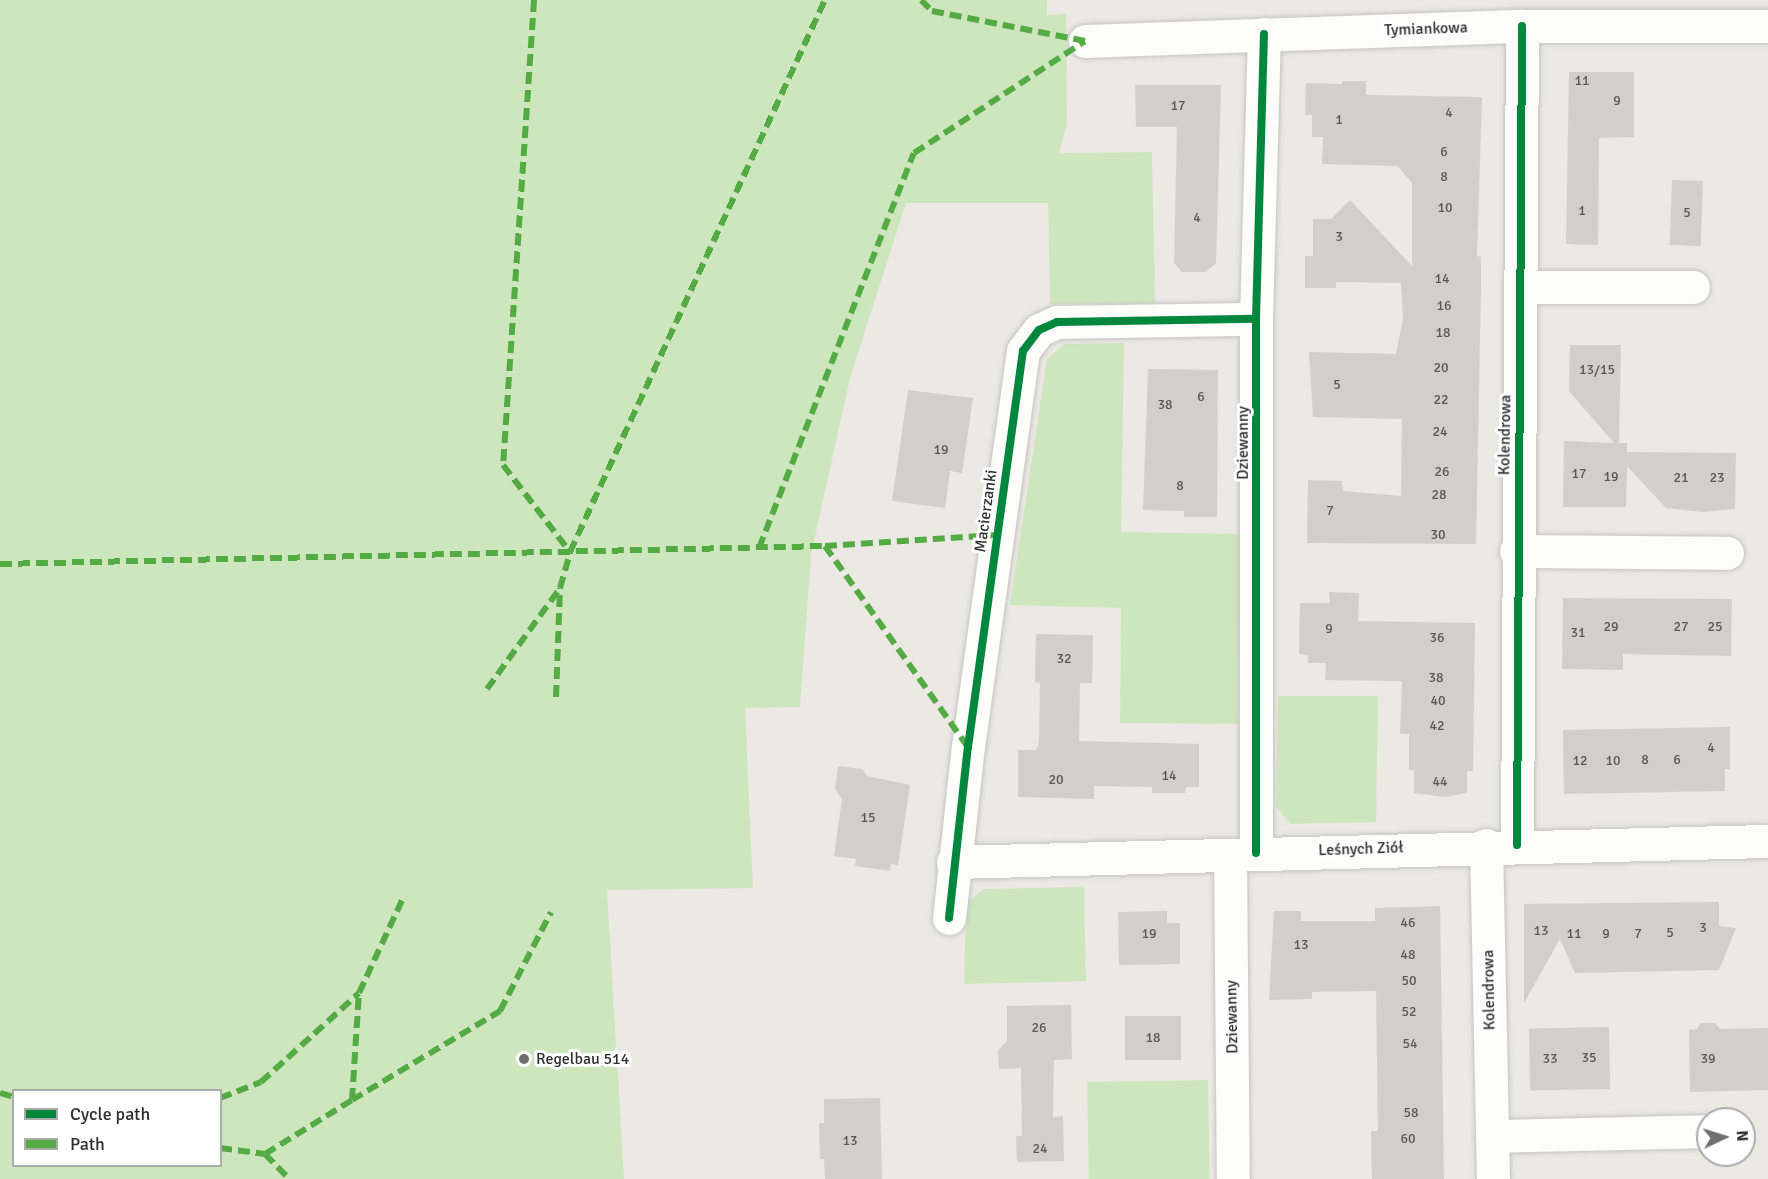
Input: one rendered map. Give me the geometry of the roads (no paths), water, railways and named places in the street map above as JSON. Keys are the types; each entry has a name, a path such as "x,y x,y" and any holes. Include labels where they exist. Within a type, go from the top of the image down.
{"street":[{"name":"Tymiankowa","path":"1085,41 1522,26 1768,26"},
{"name":"Kolendrowa","path":"1493,1179 1492,1136 1502,845 1516,551 1522,287 1522,26"},
{"name":"Dziewanny","path":"1233,1179 1264,34"},
{"path":"1522,287 1693,287"},
{"name":"Macierzanki","path":"949,918 953,861 1023,351 1039,330 1057,322 1256,319"},
{"path":"1516,551 1727,553"},
{"name":"Leśnych Ziół","path":"953,861 1502,845 1768,841"},
{"path":"1492,1136 1696,1131"}],"place":[{"name":"Regelbau 514","path":"524,1059"}]}
